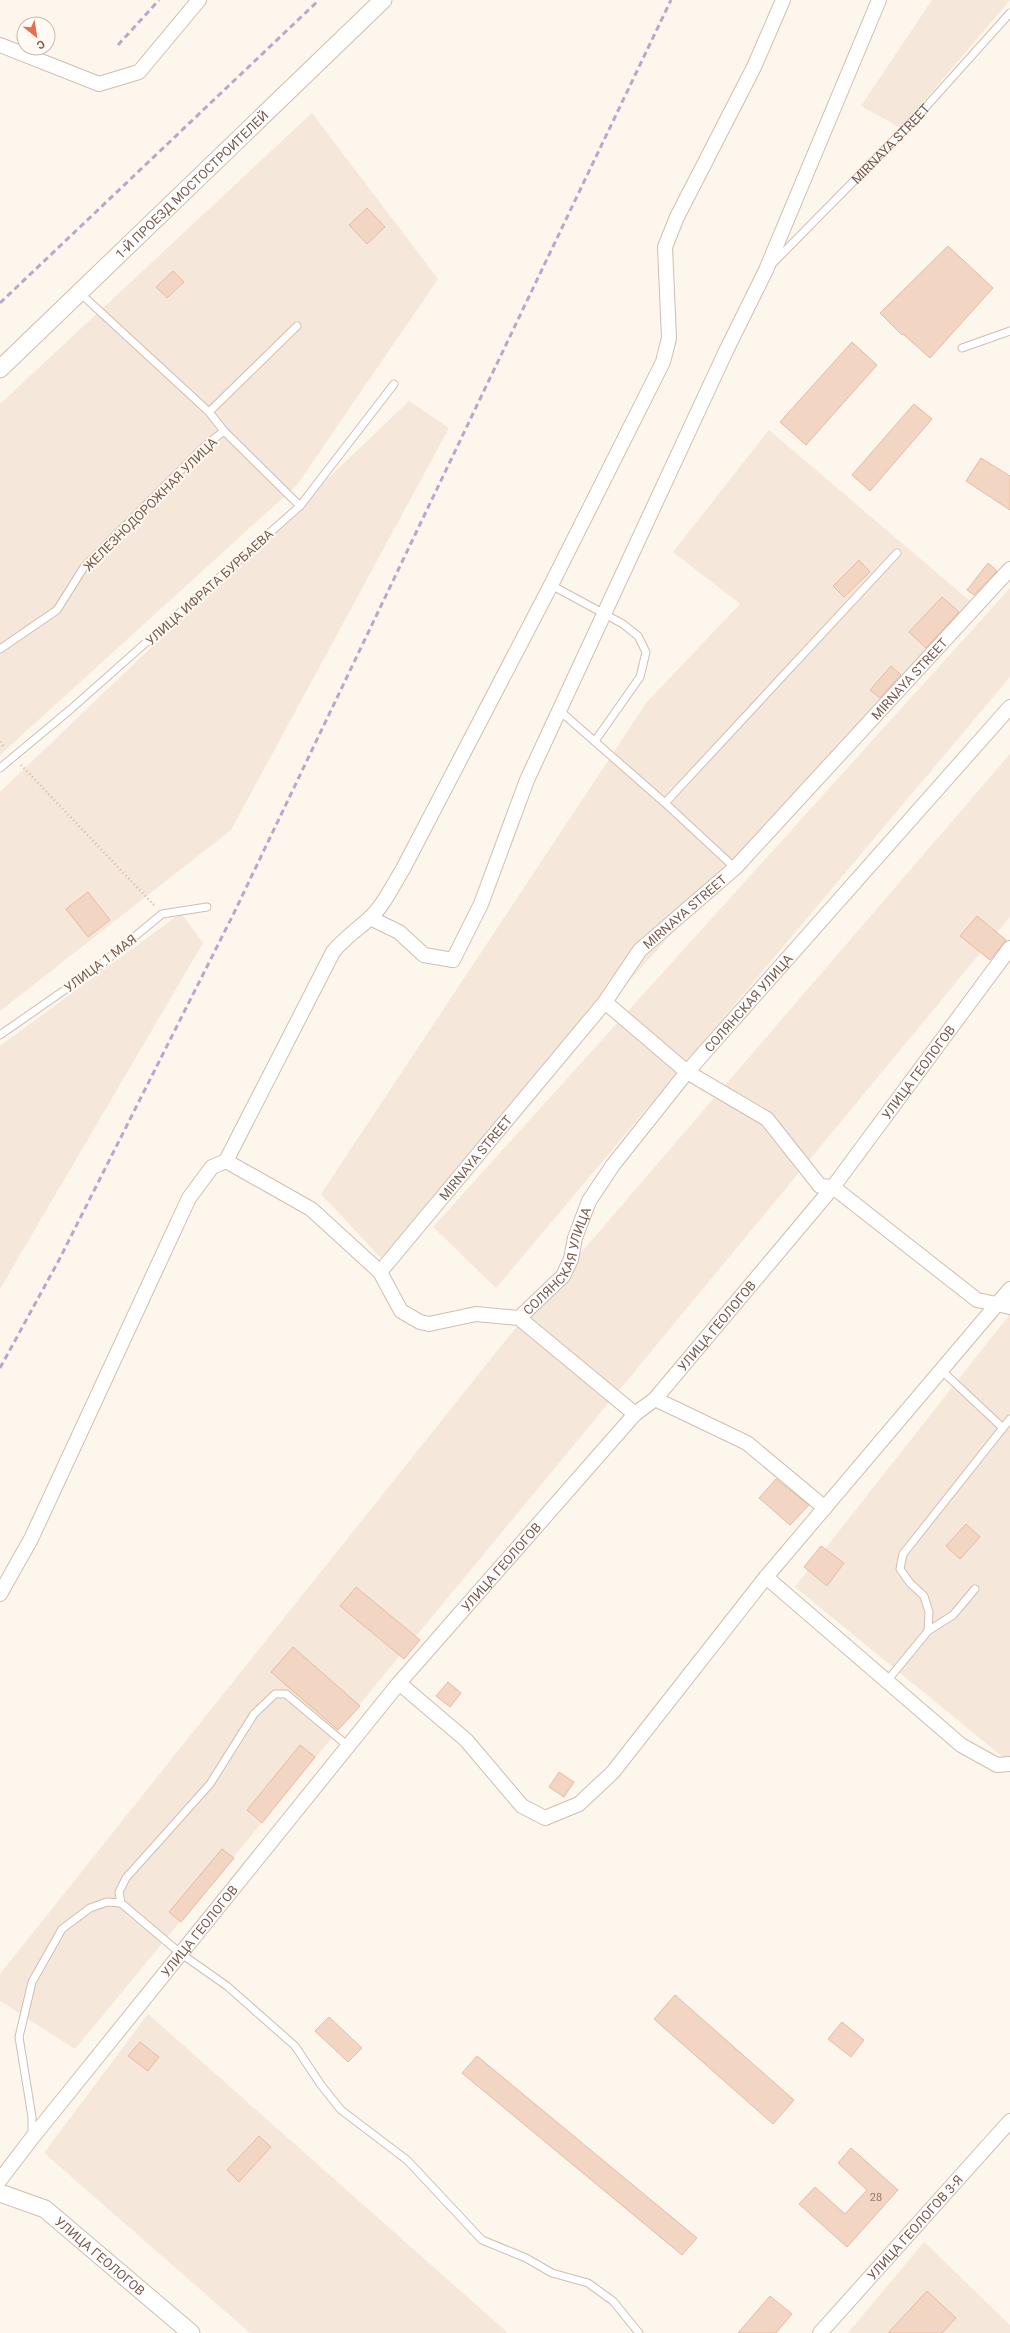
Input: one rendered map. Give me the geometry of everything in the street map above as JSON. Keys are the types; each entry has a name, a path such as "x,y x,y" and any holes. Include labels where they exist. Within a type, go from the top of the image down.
{"street":[{"path":"0,45 99,84 139,72 199,0"},
{"name":"1-Й ПРОЕЗД МОСТОСТРОИТЕЛЕЙ","path":"0,369 383,0"},
{"path":"0,1594 32,1539 189,1198 212,1167 226,1161 333,952 342,940 370,918 380,907 404,869 551,585 663,362 669,338 665,247 677,217 754,67 783,0"},
{"path":"370,918 399,932 424,955 433,959 453,960 481,904 527,780 726,351 766,270 879,0"},
{"name":"MIRNAYA STREET","path":"380,1272 605,1002 640,950 734,868 1010,569"},
{"name":"СОЛЯНСКАЯ УЛИЦА","path":"519,1318 563,1276 590,1201 613,1165 687,1072 1010,707"},
{"name":"УЛИЦА ГЕОЛОГОВ","path":"0,2180 180,1953 399,1683 635,1414 655,1399 833,1187 1010,948"},
{"path":"605,1002 687,1072 767,1119 820,1186 833,1187 977,1300 1004,1305"},
{"path":"226,1161 311,1209 380,1272 401,1311 420,1322 440,1323 476,1314 519,1318 635,1414"},
{"path":"399,1683 466,1740 522,1806 545,1818 579,1804 613,1772 766,1577 941,1370 1004,1305 1010,1289"},
{"path":"655,1399 747,1443 824,1508"},
{"path":"766,1577 961,1745 997,1765 1010,1764"},
{"name":"УЛИЦА ГЕОЛОГОВ 3-Я","path":"820,2333 1010,2121"},
{"name":"УЛИЦА ГЕОЛОГОВ","path":"0,2193 45,2209 190,2333"}],"lane":[{"name":"MIRNAYA STREET","path":"766,270 915,119 1010,13"},
{"path":"80,293 209,412 224,431"},
{"path":"209,412 297,326"},
{"path":"962,348 1010,331"},
{"name":"УЛИЦА ИФРАТА БУРБАЕВА","path":"0,768 300,506 394,384"},
{"name":"ЖЕЛЕЗНОДОРОЖНАЯ УЛИЦА","path":"0,649 57,610 84,567 206,445 224,431 300,506"},
{"path":"665,803 897,553"},
{"path":"551,585 623,624 638,636 646,652 640,677 595,741"},
{"path":"560,711 665,803 734,868"},
{"path":"162,914 207,908"},
{"name":"УЛИЦА 1 МАЯ","path":"0,1035 99,966 162,914"},
{"path":"941,1370 1003,1428"},
{"path":"928,1631 929,1612 924,1596 910,1583 900,1569 903,1554 1010,1419"},
{"path":"887,1681 928,1631 953,1615 975,1589"},
{"path":"121,1903 119,1892 126,1878 210,1784 254,1714 275,1694 286,1694 348,1746"},
{"path":"32,2138 32,2117 19,2037 32,1982 62,1929 90,1908 107,1902 121,1903 180,1953 227,1986 295,2046 340,2110 407,2160 482,2240 526,2258 552,2272 588,2282 613,2301 640,2333"}],"path":[{"path":"0,742 162,914"}],"shaded area":[{"path":"932,0 1010,0 901,128 861,106"},
{"path":"312,113 438,279 297,485 0,755 0,404"},
{"path":"409,401 449,428 231,830 0,1011 0,792"},
{"path":"769,430 970,601 381,1258 321,1194 647,702 740,604 673,552"},
{"path":"1010,588 1010,677 496,1288 433,1227"},
{"path":"1010,754 1010,917 75,2049 0,2001 0,1974 505,1341"},
{"path":"181,913 203,943 0,1289 0,1046"},
{"path":"1010,1314 1010,1761 1009,1762 795,1587"},
{"path":"148,2014 508,2333 250,2333 44,2153"},
{"path":"924,2242 1010,2325 1010,2333 848,2333"}],"building":[{"path":"367,208 385,227 367,244 349,225"},
{"path":"948,246 993,288 930,358 903,334 902,335 880,313"},
{"path":"173,271 184,282 167,298 156,287"},
{"path":"852,342 877,365 806,445 780,422"},
{"path":"914,404 932,419 870,491 852,475"},
{"path":"981,458 1010,476 1010,510 966,481"},
{"path":"859,560 870,572 844,597 833,586"},
{"path":"988,563 997,571 974,595 967,590"},
{"path":"942,597 959,612 926,648 909,632"},
{"path":"891,666 901,675 880,698 870,690"},
{"path":"88,892 110,920 88,937 66,909"},
{"path":"977,916 1006,940 990,960 960,936"},
{"path":"776,1479 809,1505 790,1525 759,1498"},
{"path":"966,1524 980,1537 960,1559 946,1546"},
{"path":"821,1546 844,1563 827,1586 804,1567"},
{"path":"356,1587 420,1640 404,1659 340,1606"},
{"path":"293,1647 360,1706 338,1730 271,1672"},
{"path":"448,1682 461,1693 450,1707 436,1696"},
{"path":"300,1745 315,1757 262,1823 247,1810"},
{"path":"559,1772 574,1782 564,1797 549,1787"},
{"path":"222,1849 234,1858 181,1922 169,1912"},
{"path":"675,1995 794,2100 773,2124 654,2019"},
{"path":"329,2017 362,2048 348,2062 315,2031"},
{"path":"842,2022 864,2040 851,2057 828,2039"},
{"path":"140,2042 159,2057 148,2071 128,2056"},
{"path":"477,2056 697,2238 682,2255 462,2073"},
{"path":"259,2136 271,2147 239,2182 227,2170"},
{"path":"851,2148 898,2190 847,2247 799,2204 815,2187 845,2214 867,2190 838,2163"},
{"path":"927,2291 956,2318 942,2333 888,2333"},
{"path":"770,2296 792,2314 776,2333 738,2333"}],"railway":[{"path":"118,45 159,0"},
{"path":"0,303 319,0"},
{"path":"0,1368 59,1260 233,915 671,0"}]}
